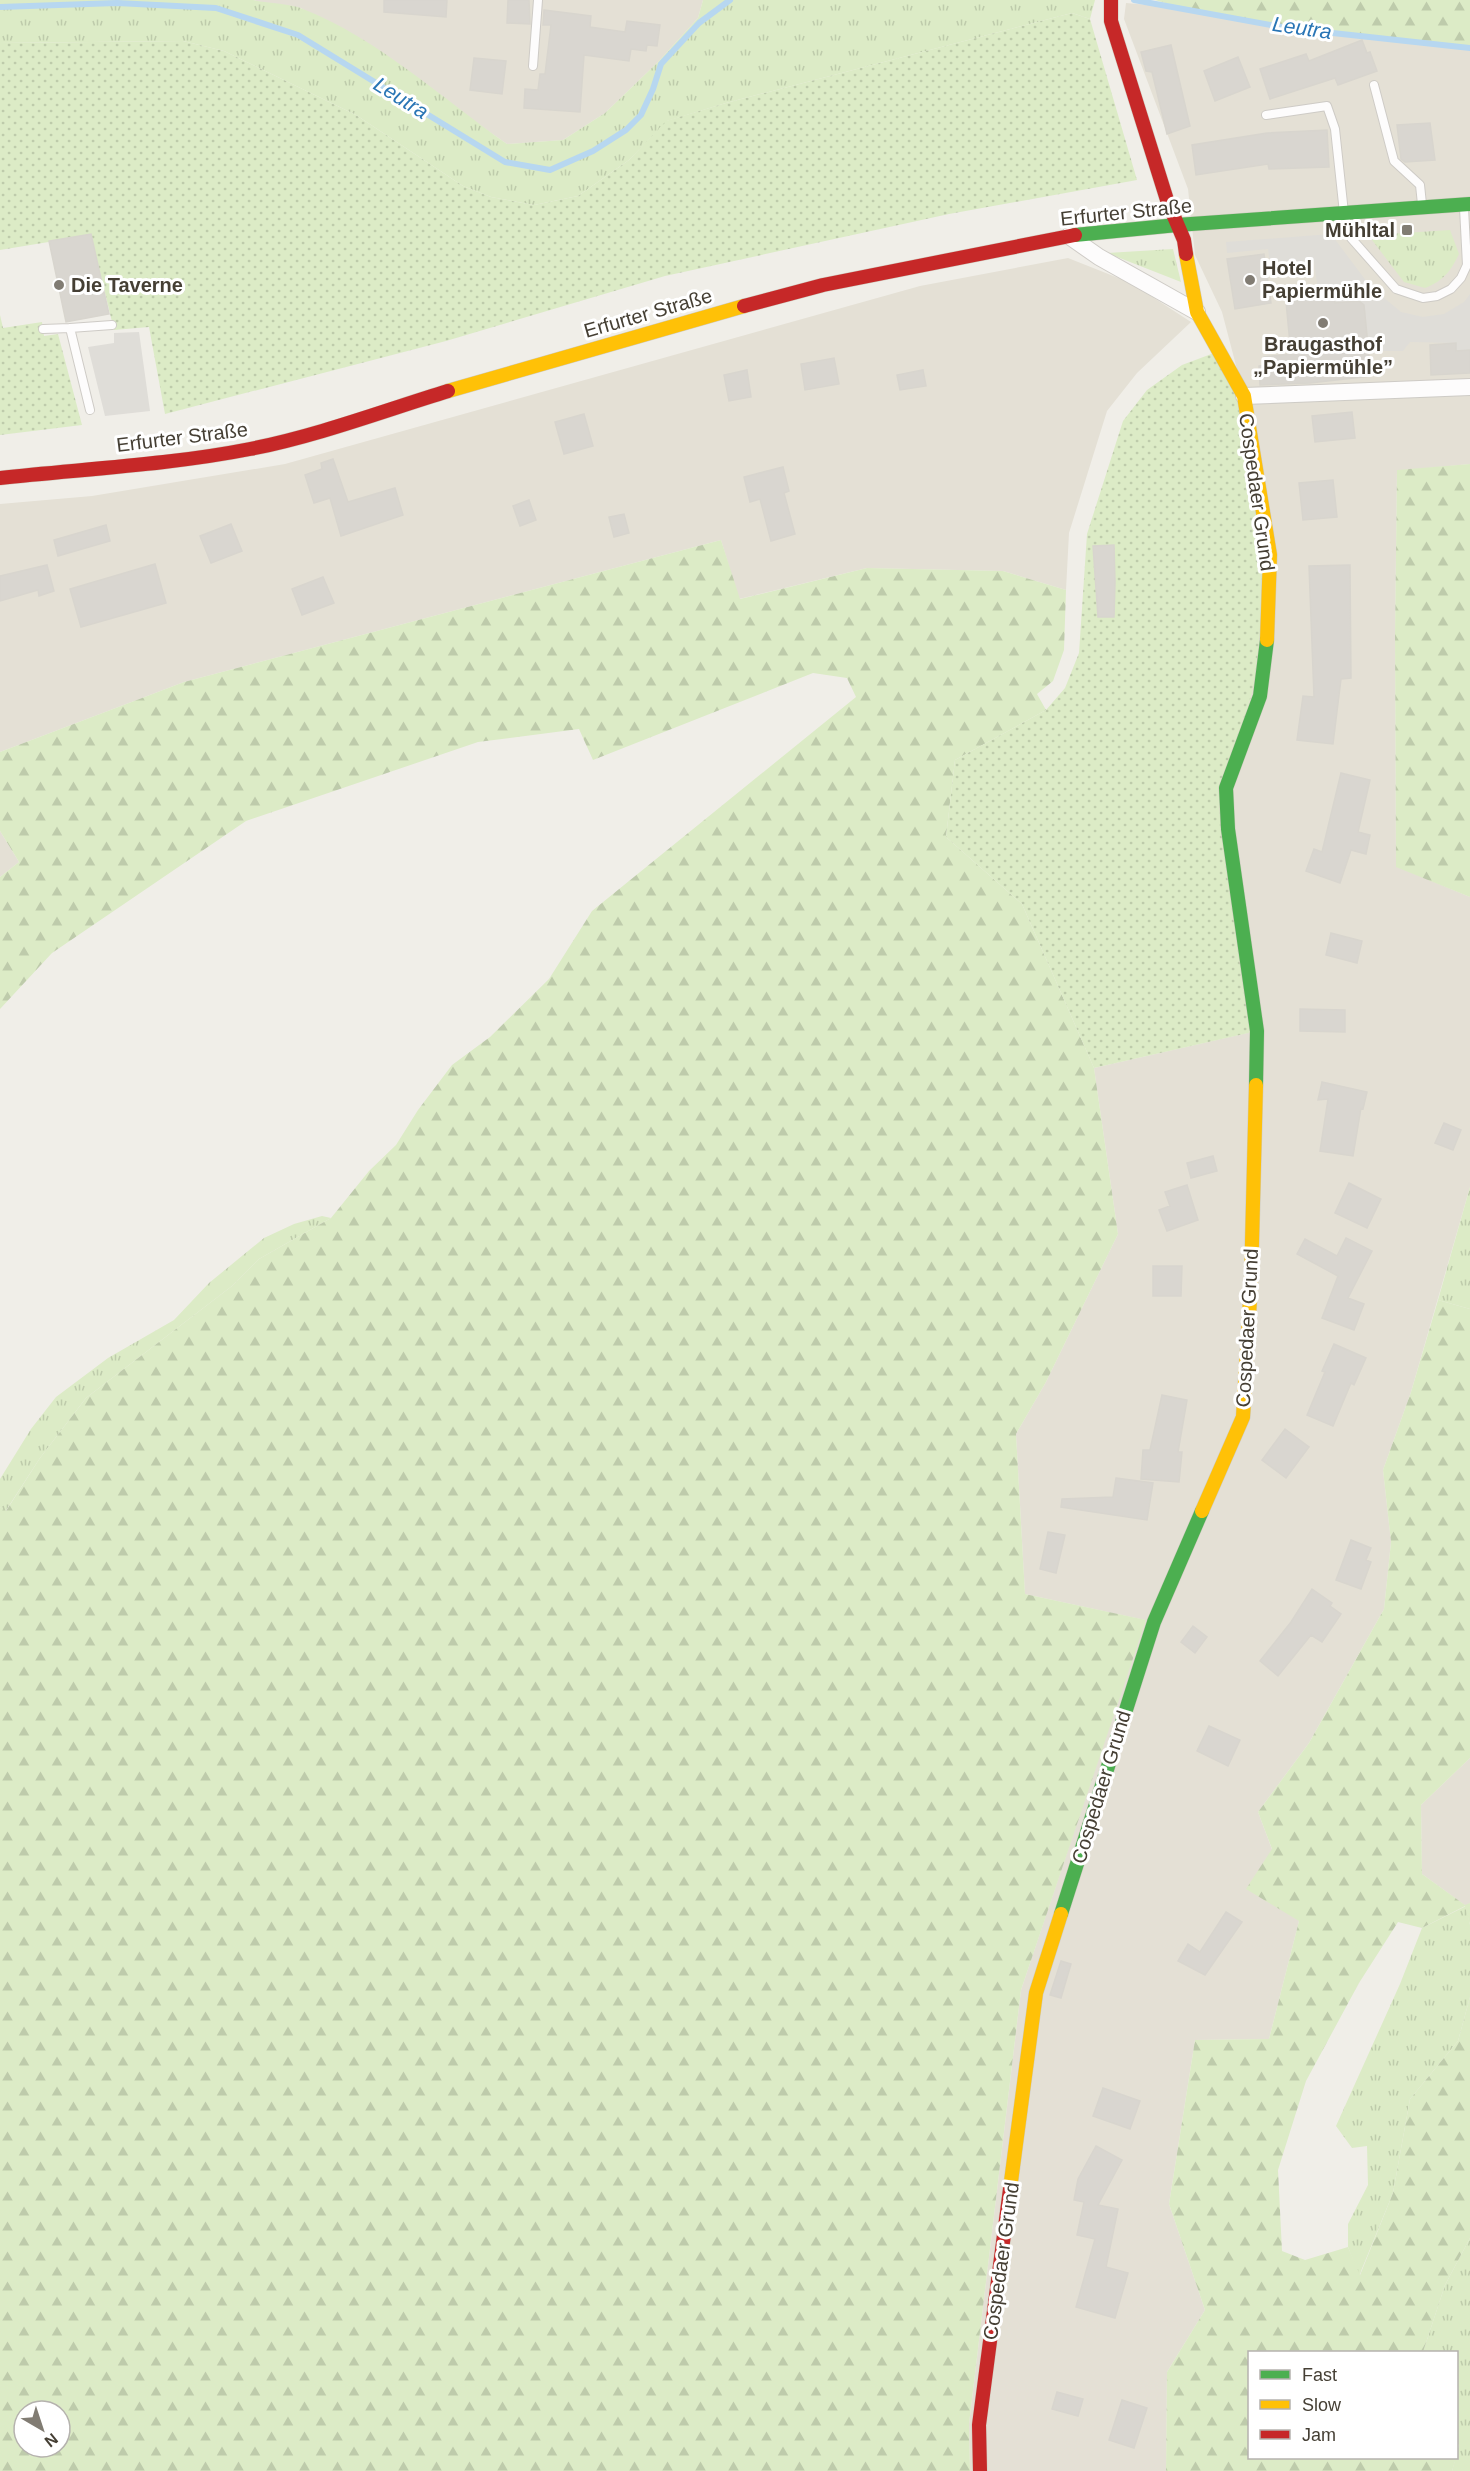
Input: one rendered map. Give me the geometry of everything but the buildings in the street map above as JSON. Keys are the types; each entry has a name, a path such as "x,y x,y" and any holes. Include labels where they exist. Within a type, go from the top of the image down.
{"street":[{"path":"1111,0 1111,21 1167,200 1177,225"},
{"path":"1344,213 1467,205"},
{"name":"Erfurter Straße","path":"0,478 251,449 746,305 823,285 1070,236 1177,225 1344,213"},
{"name":"Cospedaer Grund","path":"980,2471 979,2425 1036,1993 1154,1622 1243,1417 1251,1282 1257,1031 1227,829 1226,788 1260,696 1268,634 1270,555 1244,396 1197,312 1184,240 1177,225"},
{"path":"1070,236 1099,257 1197,312"},
{"path":"1244,396 1470,387"}],"lane":[{"path":"533,66 538,0"},
{"path":"1374,85 1394,161 1420,185 1423,207"},
{"path":"1266,116 1327,106 1335,129 1344,213 1351,237 1396,289 1423,298 1437,296 1451,289 1467,265 1467,205"},
{"path":"43,329 112,325"},
{"path":"70,328 90,410"}],"shaded area":[{"path":"253,0 703,0 698,18 658,62 605,113 563,140 507,144 301,8 272,5"},
{"path":"1126,3 1182,8 1287,28 1470,48 1470,464 1397,471 1395,635 1396,866 1470,897 1470,1187 1411,1392 1383,1470 1391,1542 1384,1609 1309,1743 1258,1812 1299,1921 1269,2039 1195,2040 1169,2204 1205,2310 1167,2372 1166,2471 970,2471 969,2424 1021,1990 1145,1620 1025,1594 1016,1434 1046,1382 1118,1234 1094,1068 1256,1031 1228,829 1244,396 1222,312 1195,255 1188,189 1124,19"},
{"path":"1331,234 1370,286 1401,312 1423,317 1444,314 1464,302 1470,294 1470,350 1456,350 1455,343 1410,342 1403,351 1369,351 1364,305 1359,301 1335,303 1334,297 1319,298 1314,261 1270,265 1268,249 1227,253 1226,242"},
{"path":"1068,258 1131,283 1191,322 1137,373 1107,411 1069,533 1066,590 1003,571 867,568 739,599 721,540 184,682 0,752 0,504 92,496 285,464 920,286"},
{"path":"139,332 150,411 105,416 88,347 114,343 114,333"},
{"path":"0,831 19,862 0,877"},
{"path":"1470,1758 1470,1903 1466,1906 1422,1874 1421,1805"}],"green space":[{"path":"0,0 253,0 298,7 357,36 409,70 507,144 563,140 605,113 658,62 698,18 703,0 1095,0 1090,19 1072,13 726,103 667,121 629,160 578,196 534,205 491,197 463,186 356,115 224,51 183,41 0,43"},
{"path":"1155,0 1470,0 1470,48 1271,26"},
{"path":"1072,13 1090,19 1137,180 949,214 665,276 446,341 165,414 149,327 114,330 91,235 0,250 0,43 183,41 224,51 356,115 463,186 491,197 534,205 578,196 629,160 666,121 726,103"},
{"path":"1450,230 1459,254 1446,275 1425,288 1404,282 1372,240 1374,235"},
{"path":"1173,249 1181,282 1107,253"},
{"path":"0,315 3,328 42,322 44,336 58,334 82,425 0,435"},
{"path":"1214,353 1244,396 1268,634 1226,788 1257,1031 1094,1068 1022,904 946,837 955,760 1046,710 1065,688 1079,653 1087,534 1123,421 1147,390 1182,365"},
{"path":"1470,464 1470,897 1396,867 1395,635 1397,470"},
{"path":"721,540 740,599 867,568 1003,571 1066,590 1064,650 1053,681 1037,694 1046,710 955,760 946,837 1022,904 1094,1068 1118,1234 1046,1382 1016,1434 1025,1594 1146,1620 1021,1990 969,2424 970,2471 0,2471 0,1507 6,1511 40,1458 86,1398 232,1286 259,1259 331,1218 369,1171 396,1145 418,1110 452,1065 490,1037 549,979 592,911 856,697 847,678 813,673 593,760 579,729 478,742 246,821 52,953 0,1009 0,877 19,862 0,831 0,752 184,682"},
{"path":"1470,1187 1470,1309 1438,1300"},
{"path":"322,1216 331,1218 259,1259 232,1286 86,1398 40,1458 5,1512 0,1507 0,1479 31,1429 56,1397 108,1358 174,1320 209,1283 264,1238 294,1224"},
{"path":"1438,1300 1470,1309 1470,1758 1421,1805 1422,1874 1465,1905 1470,1903 1470,1925 1465,1906 1422,1928 1398,1922 1359,1983 1306,2081 1278,2170 1282,2251 1305,2260 1348,2247 1360,2275 1393,2193 1410,2099 1458,2041 1470,1997 1470,2238 1445,2285 1423,2351 1248,2351 1248,2459 1456,2459 1452,2471 1166,2471 1167,2372 1205,2310 1169,2204 1195,2040 1269,2039 1299,1921 1246,1889 1272,1849 1258,1812 1309,1743 1384,1609 1391,1542 1383,1470 1411,1392"},
{"path":"1466,1906 1470,1925 1470,1997 1458,2041 1410,2099 1393,2193 1359,2276 1348,2247 1348,2224 1368,2185 1367,2146 1352,2148 1336,2126 1400,1984 1422,1928"},
{"path":"1470,2238 1470,2471 1452,2471 1455,2459 1458,2459 1459,2445 1458,2351 1423,2351 1445,2285"}],"waterway":[{"name":"Leutra","path":"0,7 117,3 216,8 298,35 505,162 550,170 593,151 626,130 641,115 661,64 699,23 730,0"},
{"name":"Leutra","path":"1134,0 1287,28 1470,48"}],"traffic: fast":[{"path":"1075,235 1177,225 1470,204"},
{"path":"1256,1085 1257,1031 1228,829 1226,788 1260,696 1267,640"},
{"path":"1061,1914 1154,1622 1202,1511"}],"traffic: slow":[{"path":"1186,254 1197,312 1244,396 1270,555 1267,640"},
{"path":"448,391 744,306"},
{"path":"1202,1511 1243,1417 1251,1282 1256,1085"},
{"path":"1010,2189 1036,1993 1061,1914"}],"traffic: jam":[{"path":"1111,0 1111,21 1167,200 1184,240 1186,254"},
{"path":"744,306 823,285 1075,235"},
{"path":"0,478 157,463 250,449 325,430 448,391"},
{"path":"980,2471 979,2425 1010,2189"}],"place":[{"name":"Mühltal","path":"1407,230"},
{"name":"Hotel Papiermühle","path":"1250,280"},
{"name":"Die Taverne","path":"59,285"},
{"name":"Braugasthof „Papiermühle”","path":"1323,323"}]}
